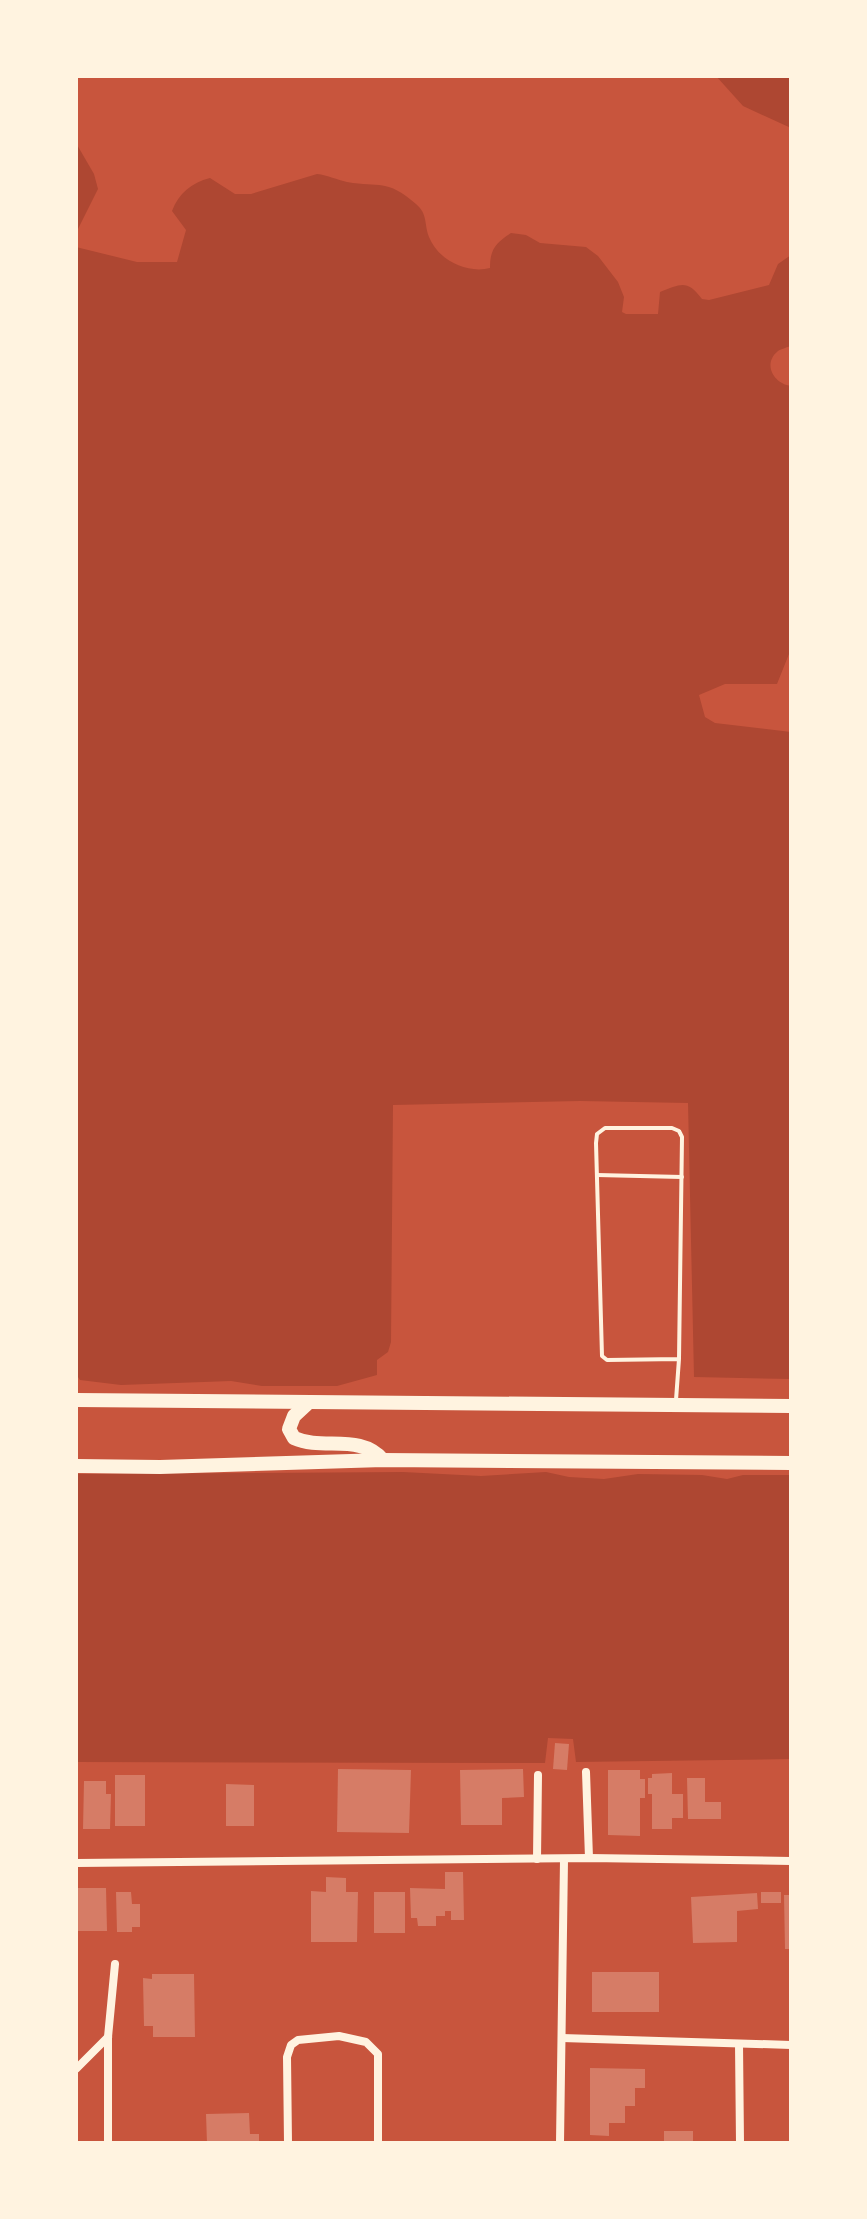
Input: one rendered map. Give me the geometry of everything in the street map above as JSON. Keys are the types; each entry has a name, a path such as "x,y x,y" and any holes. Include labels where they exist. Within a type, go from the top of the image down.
{"main road":[{"path":"76,1400 791,1406"},
{"path":"308,1403 291,1421 289,1429 294,1438 345,1442 377,1452 383,1460"},
{"path":"76,1466 160,1467 383,1460 791,1463"}],"street":[{"path":"586,1772 589,1858"},
{"path":"537,1859 538,1775"},
{"path":"76,1863 589,1858 791,1861"},
{"path":"560,2143 564,1860"},
{"path":"108,2143 108,2037 115,1964"},
{"path":"288,2143 289,2051 298,2040 339,2036 366,2042 378,2054 378,2143"},
{"path":"76,2069 108,2037"},
{"path":"562,2038 791,2045"},
{"path":"739,2044 740,2143"}],"lane":[{"path":"676,1406 679,1359 682,1137 679,1131 672,1128 605,1128 597,1134 602,1356 607,1360 679,1359"},
{"path":"597,1175 682,1177"}],"shaded area":[{"path":"716,76 791,76 791,128 743,106"},
{"path":"76,143 94,174 98,189 76,233"},
{"path":"317,174 397,190 422,212 429,237 439,252 463,267 490,268 494,248 511,233 526,235 540,243 586,247 598,256 618,282 624,297 622,312 626,314 658,314 660,292 679,285 692,288 702,299 709,300 769,285 778,264 791,255 791,346 773,356 771,367 780,382 791,386 791,649 777,684 725,684 699,695 705,717 715,723 791,732 791,1379 694,1377 688,1103 580,1101 393,1105 391,1342 388,1352 377,1360 377,1375 337,1386 262,1386 231,1381 121,1385 80,1380 76,1374 76,247 137,262 177,262 186,230 172,211 178,199 191,186 210,178 235,194 251,194"},
{"path":"403,1472 481,1476 546,1472 604,1479 638,1474 702,1475 727,1479 743,1475 791,1475 791,1759 576,1762 573,1739 548,1738 545,1763 76,1762 76,1474"}],"building":[{"path":"555,1743 569,1744 567,1770 553,1769"},
{"path":"338,1769 411,1770 409,1833 337,1832"},
{"path":"523,1769 524,1797 502,1798 502,1825 461,1825 460,1770"},
{"path":"608,1770 640,1770 640,1779 645,1779 645,1798 640,1798 640,1836 608,1835"},
{"path":"672,1773 672,1794 683,1794 683,1818 672,1818 672,1829 652,1829 652,1794 648,1794 648,1778 652,1778 652,1774"},
{"path":"115,1775 145,1775 145,1826 115,1826"},
{"path":"687,1778 705,1778 705,1802 721,1802 721,1819 688,1819"},
{"path":"84,1781 106,1781 106,1794 111,1794 110,1829 83,1829"},
{"path":"226,1784 254,1785 254,1826 226,1826"},
{"path":"445,1872 463,1872 464,1920 451,1920 451,1911 445,1911 445,1916 436,1916 436,1926 418,1926 417,1918 411,1918 410,1888 445,1889"},
{"path":"326,1877 346,1878 346,1892 358,1892 357,1942 311,1942 311,1891 326,1892"},
{"path":"76,1888 106,1888 107,1931 76,1931"},
{"path":"116,1892 131,1892 132,1904 140,1904 140,1927 132,1927 132,1932 117,1932"},
{"path":"374,1892 405,1892 405,1933 374,1933"},
{"path":"761,1892 781,1892 781,1903 761,1903"},
{"path":"757,1893 758,1909 737,1911 737,1942 693,1943 691,1897"},
{"path":"784,1895 791,1895 791,1949 785,1949"},
{"path":"592,1972 659,1972 659,2012 592,2012"},
{"path":"152,1974 194,1974 195,2037 153,2037 153,2026 144,2026 143,1978 152,1979"},
{"path":"590,2068 645,2069 645,2088 635,2088 635,2106 625,2106 625,2123 609,2123 609,2136 590,2135"},
{"path":"249,2113 250,2134 259,2134 259,2143 207,2143 206,2114"},
{"path":"664,2131 693,2131 693,2143 664,2143"}]}
